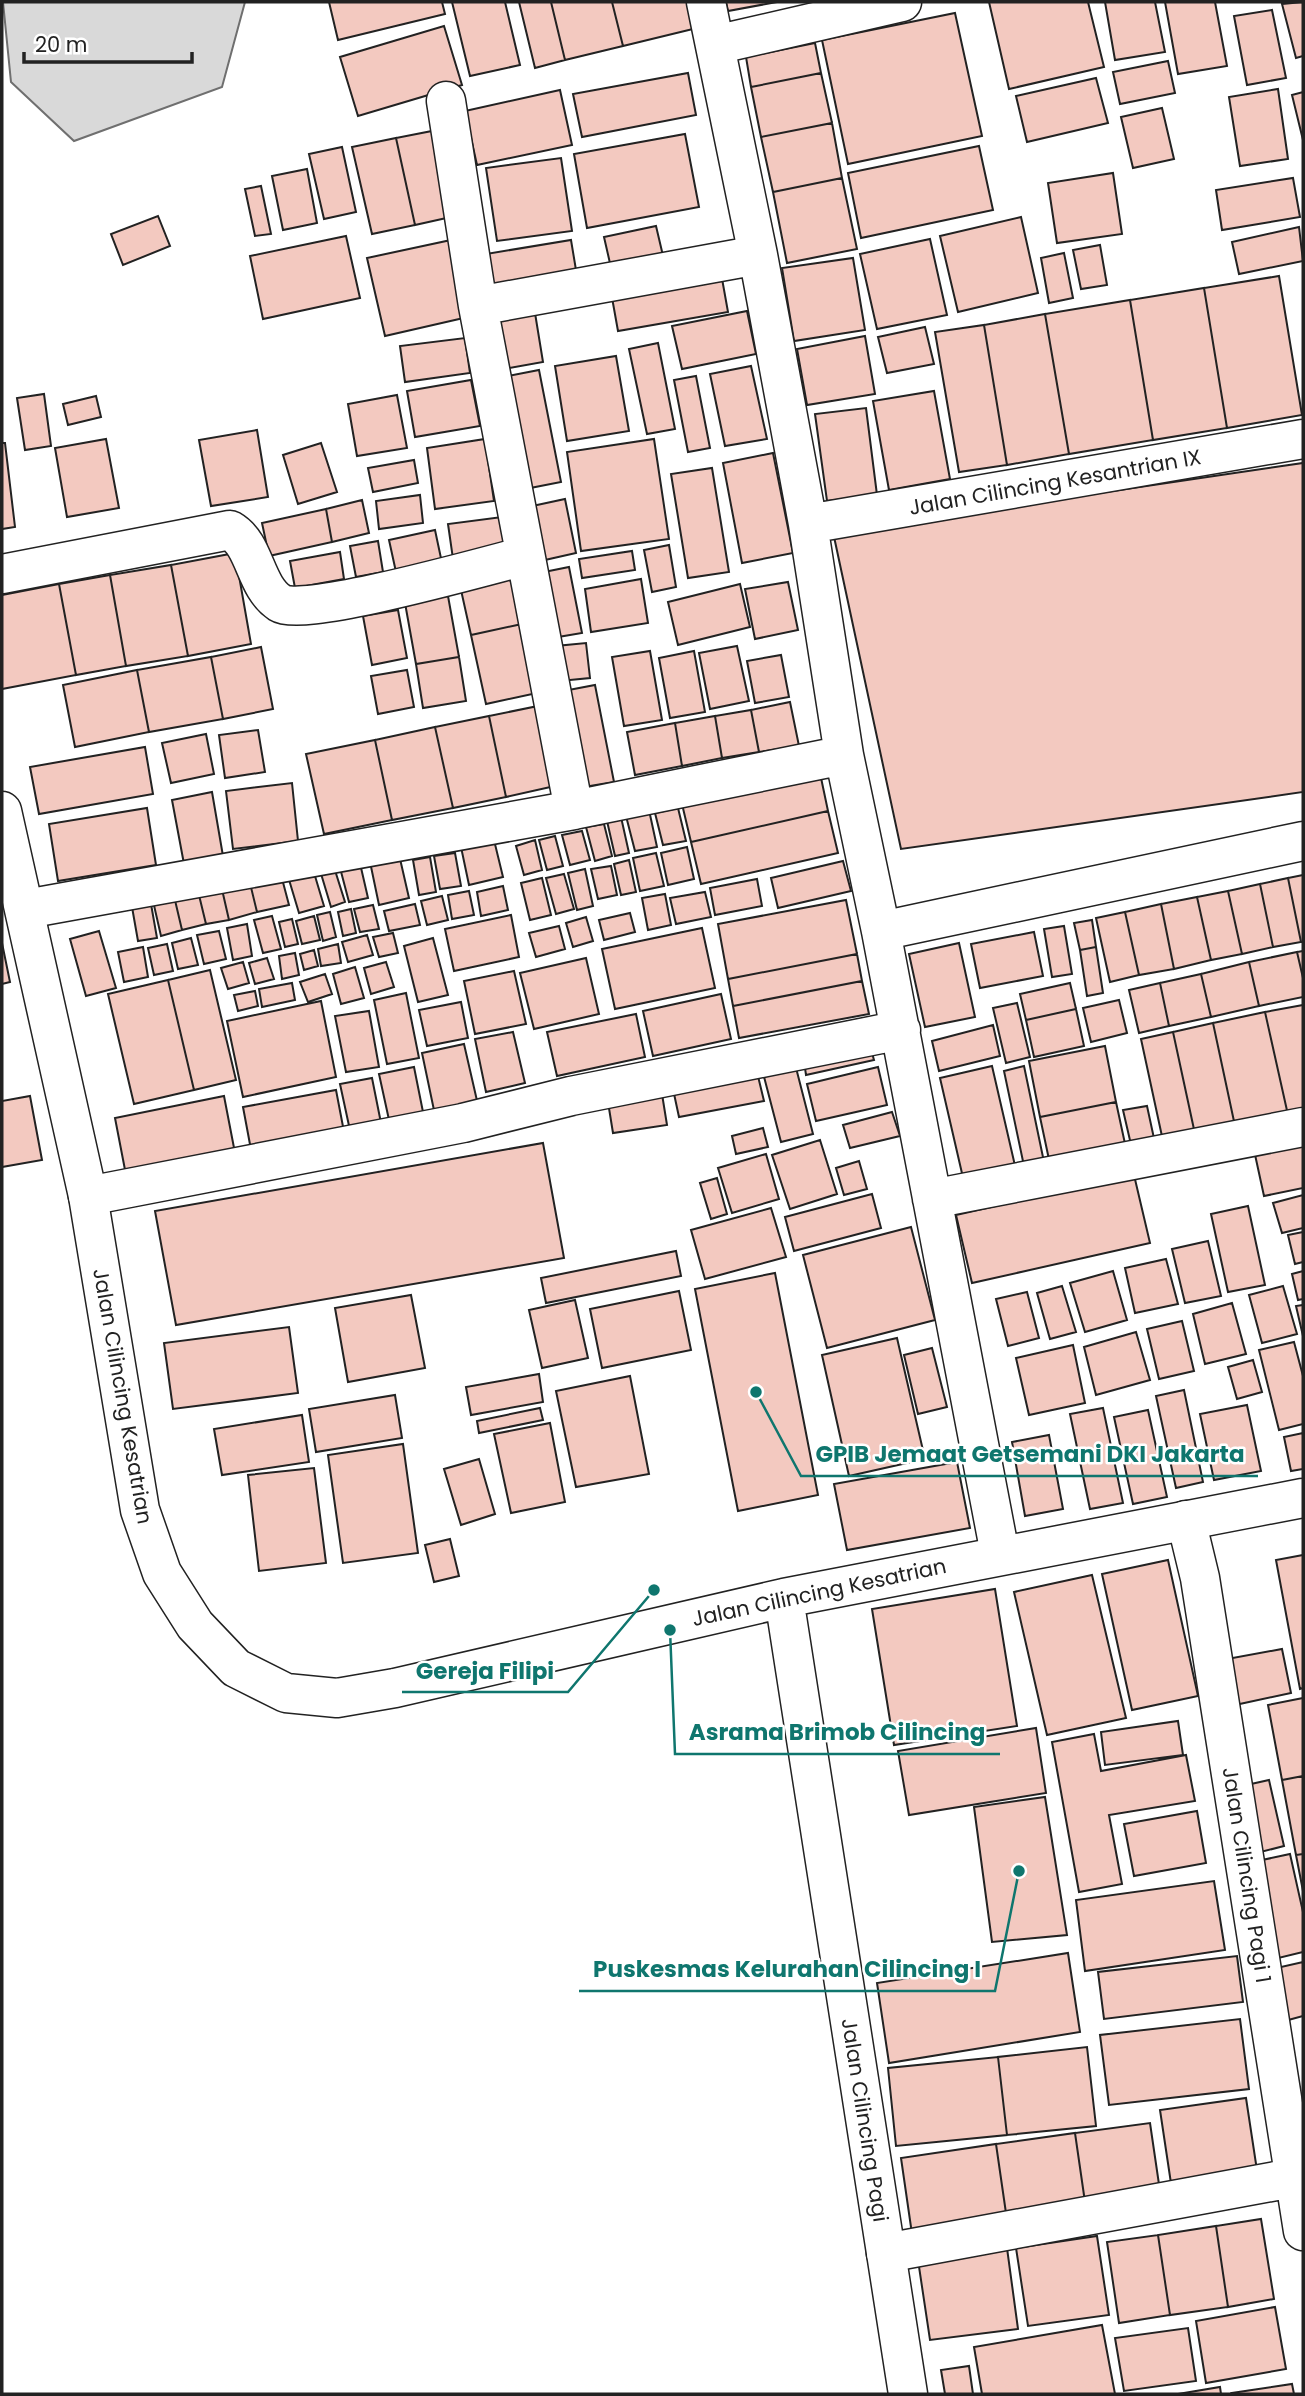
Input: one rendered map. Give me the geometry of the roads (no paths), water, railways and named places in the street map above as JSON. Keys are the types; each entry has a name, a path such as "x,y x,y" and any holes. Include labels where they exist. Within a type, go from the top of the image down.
{"street":[{"path":"706,2 758,255 808,524 844,755 901,1030 1000,1554"},
{"path":"715,45 902,2"},
{"path":"446,101 478,306 574,810"},
{"path":"478,306 758,255"},
{"name":"Jalan Cilincing Kesantrian IX","path":"808,524 1303,439"},
{"path":"2,574 229,530 240,536 270,593 282,604 302,606 368,594 525,556"},
{"path":"26,909 574,810 844,755"},
{"name":"Jalan Cilincing Kesatrian","path":"2,811 88,1196 140,1510 162,1573 195,1625 236,1668 286,1693 337,1698 396,1688 784,1598 1000,1554 1303,1498"},
{"path":"881,931 1303,841"},
{"path":"88,1196 463,1123 571,1096 901,1030"},
{"path":"932,1199 1303,1127"},
{"name":"Jalan Cilincing Pagi 1","path":"1186,1520 1202,1591 1299,2177 1303,2231"},
{"name":"Jalan Cilincing Pagi","path":"784,1598 908,2394"},
{"path":"886,2253 1299,2177"}],"place":[{"name":"GPIB Jemaat Getsemani DKI Jakarta","path":"756,1392"},
{"name":"Gereja Filipi","path":"654,1590"},
{"name":"Asrama Brimob Cilincing","path":"670,1630"},
{"name":"Puskesmas Kelurahan Cilincing I","path":"1019,1871"}]}
